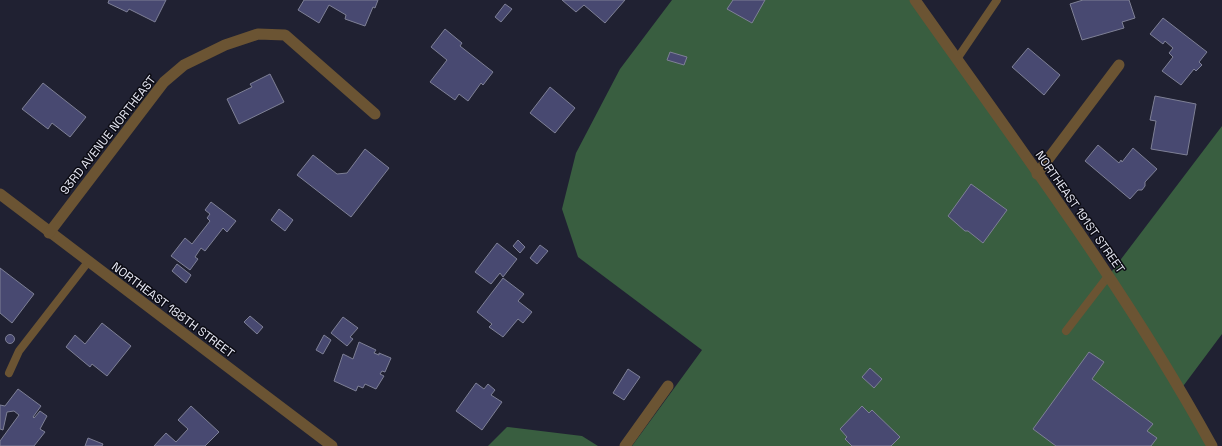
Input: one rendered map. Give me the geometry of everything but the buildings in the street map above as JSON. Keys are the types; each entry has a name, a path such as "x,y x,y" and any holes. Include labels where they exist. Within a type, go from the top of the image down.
{"street":[{"name":"NORTHEAST 191ST STREET","path":"915,0 1109,275 1181,389 1212,446"},
{"name":"93RD AVENUE NORTHEAST","path":"49,233 164,82 184,65 225,45 258,34 284,36 375,114"},
{"path":"1037,174 1119,65"},
{"name":"NORTHEAST 188TH STREET","path":"0,194 49,233 332,446"},
{"path":"625,446 668,386"}],"lane":[{"path":"957,59 997,0"},
{"path":"9,373 19,351 88,262"},
{"path":"1066,331 1109,275"}],"green space":[{"path":"672,0 915,0 1109,275 1222,126 1222,334 1181,389 1211,446 632,446 702,350 578,257 562,209 576,153 620,69"},
{"path":"507,427 582,436 598,446 488,446"}]}
